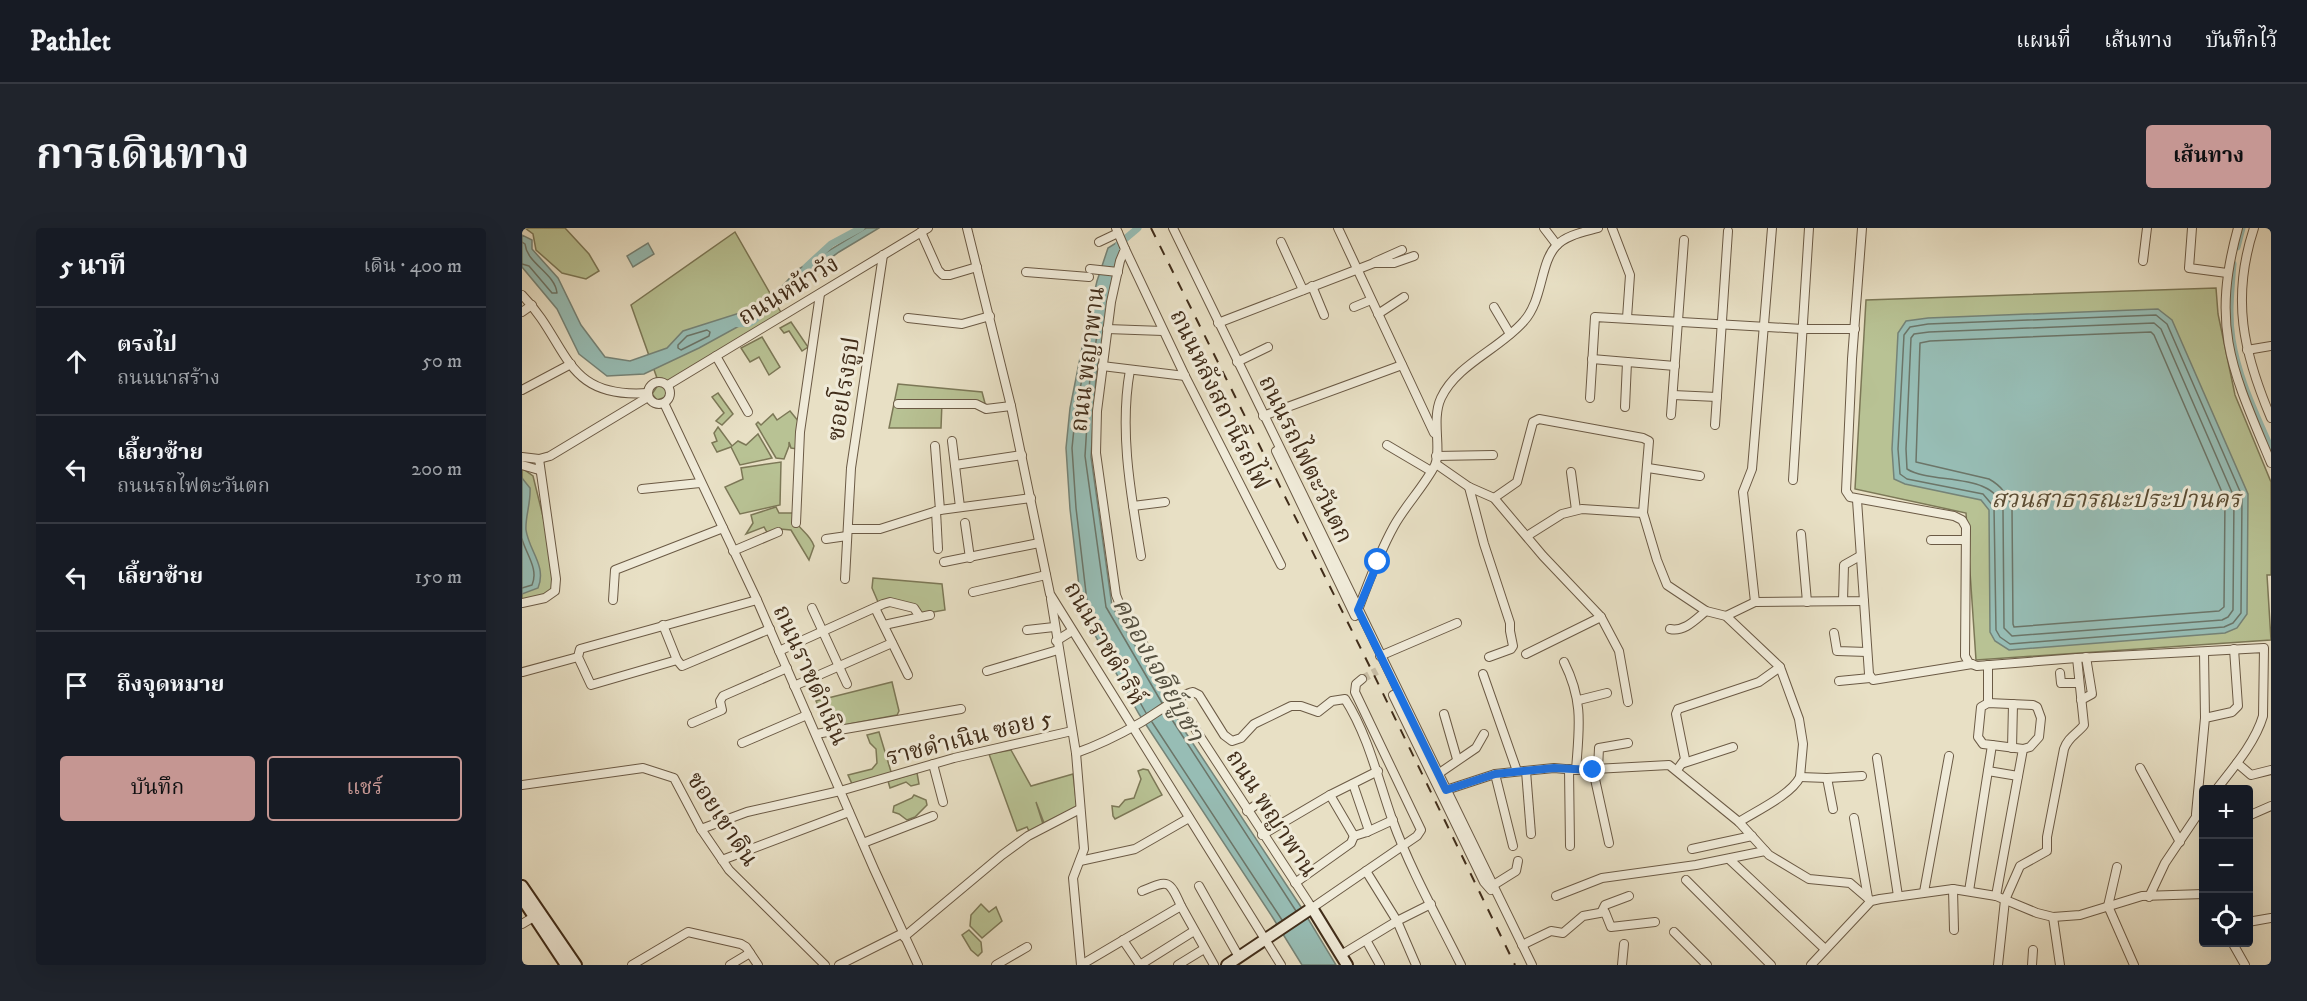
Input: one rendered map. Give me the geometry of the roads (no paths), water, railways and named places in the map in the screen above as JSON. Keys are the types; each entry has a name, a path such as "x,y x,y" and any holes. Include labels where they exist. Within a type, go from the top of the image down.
{"main road":[{"path":"522,886 566,965"},
{"path":"522,899 537,914 576,965"},
{"path":"1227,965 1309,910 1344,960"}],"street":[{"name":"ถนนราชดำริห์","path":"967,228 1011,406 1050,594 1281,965"},
{"name":"ถนนรถไฟตะวันตก","path":"1173,228 1532,965"},
{"path":"1544,228 1557,245"},
{"path":"1358,610 1393,527 1434,463 1436,412 1449,385 1510,334 1531,312 1547,264 1557,245 1575,235 1598,228"},
{"path":"1612,228 1630,274 1627,318"},
{"path":"1755,602 1743,492 1752,469 1772,228"},
{"path":"1793,480 1809,228"},
{"path":"1862,228 1846,491 1850,497 1857,500 1954,516 1962,520 1966,527 1965,656 1971,664"},
{"path":"2143,261 2147,228"},
{"path":"2192,228 2188,268 2227,273"},
{"path":"2238,228 2227,273 2224,314 2230,356 2238,385 2271,463"},
{"path":"2254,228 2246,262 2242,306 2247,350 2257,384 2271,418"},
{"path":"1339,229 1436,438"},
{"path":"925,230 938,270 943,275 977,267"},
{"name":"ถนนหน้าวัง","path":"539,459 550,456 648,395 650,386 656,382 662,381 668,385 925,230"},
{"path":"1714,425 1728,231"},
{"path":"1099,242 1117,232 1125,248"},
{"path":"1671,415 1683,240"},
{"path":"1281,242 1303,290"},
{"name":"ถนน พญาพาน","path":"1125,248 1115,271 1097,411 1096,453 1116,595 1177,701 1309,910"},
{"name":"ถนนหลังสถานีรถไฟ","path":"1125,248 1185,376 1281,565"},
{"path":"1218,323 1402,250"},
{"name":"ซอยโรงธูป","path":"845,579 851,468 884,255"},
{"path":"1374,263 1395,263 1414,256"},
{"path":"1026,272 1115,271"},
{"path":"1312,286 1324,315"},
{"path":"796,523 800,432 820,294"},
{"path":"522,295 532,305 578,374 590,384 628,394 648,395 657,404 664,403 670,395 668,385"},
{"path":"1378,314 1404,297"},
{"path":"1354,307 1371,300"},
{"path":"522,312 532,305"},
{"path":"1494,307 1510,334"},
{"path":"908,318 962,324 990,316"},
{"path":"1590,398 1595,317 1855,330"},
{"path":"1107,329 1163,331"},
{"path":"2247,350 2271,346"},
{"path":"1237,362 1268,347"},
{"path":"716,356 748,412"},
{"path":"1592,359 1675,366"},
{"path":"1625,407 1627,362"},
{"path":"522,390 571,364"},
{"path":"1263,416 1402,365"},
{"path":"1102,366 1185,376"},
{"path":"1130,370 1125,395 1127,464 1141,556"},
{"path":"1673,395 1716,397"},
{"name":"ถนนราชดำเนิน","path":"664,403 757,600 918,965"},
{"path":"898,404 976,404 986,409 1011,406"},
{"path":"1494,498 1517,482 1533,422 1539,419 1649,441 1643,513 1667,585 1706,611 1726,616 1779,667 1799,719 1803,744 1800,777 1789,790 1739,822"},
{"path":"1269,427 1281,462 1379,670 1484,882 1498,899"},
{"path":"952,441 960,507"},
{"path":"1388,445 1434,463 1469,488 1494,498 1543,556 1601,617 1619,651 1629,702"},
{"path":"935,446 938,549"},
{"path":"955,465 1022,455"},
{"path":"1434,463 1493,455"},
{"path":"522,457 539,459 556,579 555,591 545,598 522,603"},
{"path":"522,465 539,470"},
{"path":"1648,468 1700,476"},
{"path":"1571,472 1576,510"},
{"path":"642,489 700,483"},
{"path":"1469,488 1484,544 1510,623 1509,631 1513,646 1511,649 1489,657"},
{"path":"826,539 847,532 883,528 938,510 1031,498"},
{"path":"1857,500 1870,678"},
{"path":"1133,506 1165,502"},
{"path":"1527,536 1562,514 1576,510 1643,513"},
{"path":"965,523 970,558"},
{"path":"613,600 615,570 723,528"},
{"path":"733,551 778,532"},
{"path":"1801,534 1807,602"},
{"path":"1931,540 1965,540"},
{"path":"944,562 1039,543"},
{"path":"1843,601 1844,566 1860,556"},
{"path":"973,592 1046,575"},
{"path":"1050,594 1076,753 1084,849 1073,878 1081,965 1181,906"},
{"path":"677,660 591,685 578,657 580,649 757,600"},
{"path":"1726,616 1755,602 1864,601"},
{"path":"779,651 890,602 914,608 920,617"},
{"path":"812,608 847,684"},
{"path":"875,608 908,675"},
{"path":"1670,629 1684,628 1706,611"},
{"path":"884,625 930,615"},
{"path":"1526,654 1601,617"},
{"path":"1380,656 1457,623"},
{"path":"663,625 681,665 686,665 770,629"},
{"path":"1027,630 1054,627"},
{"path":"1056,640 1072,631"},
{"path":"1834,633 1837,651 1868,652"},
{"path":"794,686 892,643"},
{"path":"1839,681 1885,679 1971,664 1977,666 2081,657 2264,648 2263,716 2237,763 2219,785"},
{"path":"2205,718 2232,712 2238,706 2234,649"},
{"path":"987,671 1058,650"},
{"path":"2196,814 2205,718 2204,651"},
{"path":"522,672 578,657"},
{"path":"1998,965 2005,900 2020,866 2047,851 2047,837 2064,749 2070,737 2084,725 2079,683 2081,657"},
{"path":"2081,657 2092,694 2081,700"},
{"path":"1564,662 1579,700 1580,714 1572,770 1570,846"},
{"path":"1988,665 1988,703"},
{"path":"1684,763 1676,714 1678,709 1759,682 1779,667"},
{"path":"692,723 722,710 720,701 723,696 787,668"},
{"path":"2060,673 2061,683 2079,683"},
{"path":"1483,674 1521,771 1531,834"},
{"path":"1309,910 1417,836 1421,830 1355,692 1356,684 1362,679"},
{"path":"1076,753 1109,741 1177,701 1187,692 1198,695 1224,735 1232,741 1241,738 1254,724 1291,706 1301,706 1318,712 1332,701 1346,699 1378,771 1403,845 1461,965"},
{"path":"1579,700 1607,693"},
{"path":"1988,703 2013,704 2037,707 2040,713 2039,737 2030,747 2023,749 1983,744 1978,737 1981,707 1988,703"},
{"path":"2012,748 2013,704"},
{"path":"816,734 962,709"},
{"path":"1444,714 1457,759"},
{"path":"742,743 807,715"},
{"name":"ราชดำเนิน ซอย 5","path":"701,829 747,812 840,791 933,764 1072,731"},
{"path":"1438,774 1476,748 1484,734"},
{"path":"1609,843 1595,769 1599,748 1628,743"},
{"path":"1969,891 1992,745"},
{"path":"1677,770 1684,763 1733,747"},
{"path":"1996,896 2023,749"},
{"path":"1924,891 1949,756"},
{"path":"1876,758 1898,896"},
{"path":"2237,763 2252,775 2271,770"},
{"path":"933,764 943,802"},
{"path":"1446,790 1495,774 1554,768 1572,770 1667,764 1739,822 1765,851 1802,876 1809,879 1850,883 1869,900"},
{"name":"ซอยเขาดิน","path":"522,785 643,768 674,778 701,829 735,878 825,965"},
{"path":"2140,768 2180,842"},
{"path":"1262,835 1330,795 1378,771"},
{"path":"1988,771 2018,776"},
{"path":"1495,774 1513,846"},
{"path":"1800,777 1862,776"},
{"path":"1827,778 1833,809"},
{"path":"1353,784 1368,828 1367,831"},
{"path":"1330,795 1354,836"},
{"path":"1247,811 1266,798"},
{"path":"2253,814 2271,806"},
{"path":"839,965 904,935 1028,836 1080,809"},
{"path":"2149,897 2164,863 2199,811"},
{"path":"722,860 849,812"},
{"path":"863,843 933,816"},
{"path":"1080,861 1135,849 1189,818"},
{"path":"1854,818 1869,900"},
{"path":"1294,883 1351,843 1354,836 1393,820"},
{"path":"1692,849 1752,836"},
{"path":"1556,896 1602,878 1696,866 1765,851"},
{"path":"1729,859 1825,949"},
{"path":"1492,886 1515,871 1518,861"},
{"path":"2117,867 2108,906 2134,965"},
{"path":"1366,871 1397,921 1416,965"},
{"path":"1686,880 1771,965"},
{"path":"1142,891 1161,883 1168,883 1172,886 1214,965"},
{"path":"1199,886 1239,957"},
{"path":"1953,889 1954,930"},
{"path":"1811,965 1869,900 1953,889 1996,896 2054,917 2080,915 2129,899 2199,894"},
{"path":"1522,945 1551,931 1563,933 1583,916 1602,911 1605,905 1629,896"},
{"path":"1344,960 1366,940 1431,904"},
{"path":"1602,911 1606,913 1611,927 1655,922"},
{"path":"522,924 537,914"},
{"path":"2054,917 2060,965"},
{"path":"2253,921 2271,918"},
{"path":"1123,940 1140,965 1194,931"},
{"path":"632,965 688,932 741,944 750,952 758,965"},
{"path":"1674,932 1707,965"},
{"path":"1366,940 1380,965"},
{"path":"1622,965 1624,944"},
{"path":"996,965 1027,947"},
{"path":"2235,947 2245,965"},
{"path":"1178,965 1204,949"},
{"path":"2032,965 2033,950"},
{"path":"730,965 750,952"}],"water":[{"path":"866,228 879,228 839,252 796,283 785,301 699,348 644,374 607,376 579,354 557,309 522,267 522,235 532,240 532,249 558,278 581,325 605,357 630,361 667,348 683,331 765,305 797,270"},
{"path":"1119,241 1122,248 1112,283 1096,376 1091,457 1112,606 1186,733 1301,907 1336,965 1302,965 1139,714 1082,612 1070,509 1066,448 1070,408 1097,281 1108,248"},
{"path":"648,243 654,254 633,267 627,256"},
{"name":"สวนสาธารณะประปานคร","path":"2158,309 2172,320 2248,494 2247,614 2237,628 2225,633 2009,650 1995,641 1990,632 1989,510 1981,500 1905,484 1894,479 1892,449 1898,333 1906,321 1928,318"},
{"path":"522,478 530,488 526,530 539,566 540,580 538,588 522,594"}],"waterway":[{"path":"806,267 831,244 861,228"},
{"name":"คลองเจดีย์บูชา","path":"1119,244 1138,228"},
{"path":"2237,247 2242,228"},
{"path":"2233,264 2230,302 2232,339 2248,396 2271,449"},
{"path":"733,323 752,322 766,309"}],"tunnel":[{"path":"1362,679 1377,671"}],"railway":[{"path":"1151,228 1374,675 1515,965"}]}
